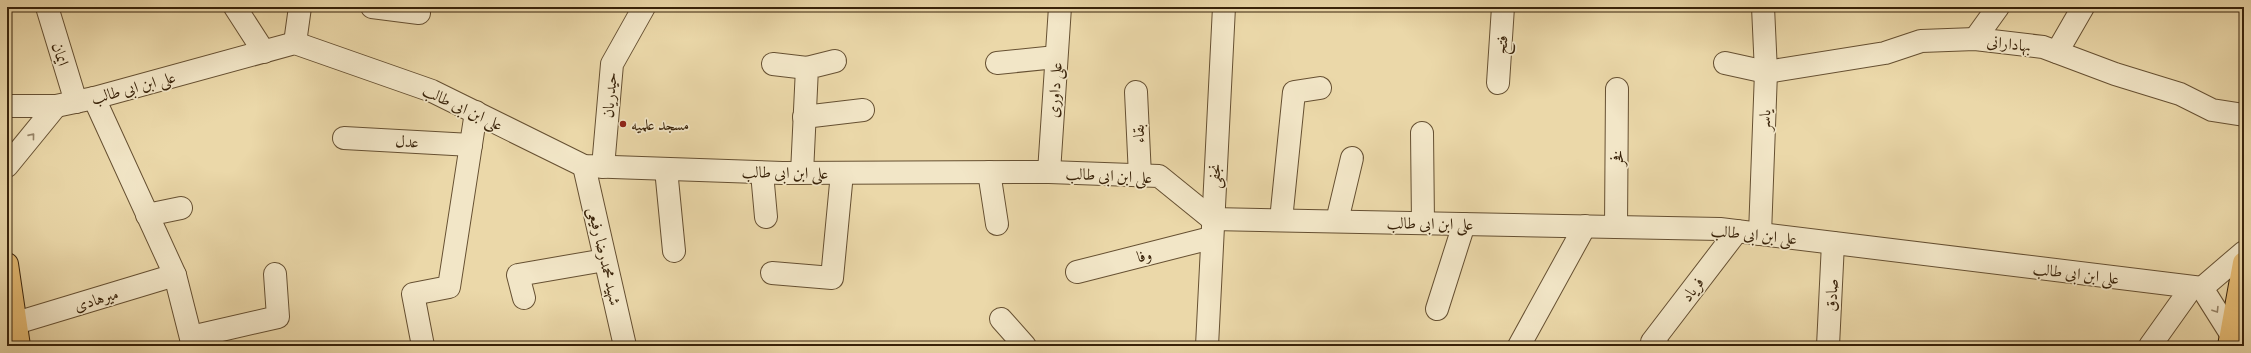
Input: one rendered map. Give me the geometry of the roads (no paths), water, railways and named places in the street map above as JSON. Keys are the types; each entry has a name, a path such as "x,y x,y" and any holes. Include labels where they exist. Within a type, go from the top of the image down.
{"main road":[{"path":"2230,340 2244,263"},
{"path":"7,264 19,346"}],"street":[{"name":"ایمان","path":"47,7 75,102 147,215 175,275 192,341"},
{"path":"235,7 264,52"},
{"path":"295,43 300,7"},
{"path":"372,7 419,13"},
{"name":"حیدریان","path":"594,167 612,64 644,7"},
{"name":"علی داوری","path":"1049,172 1060,7"},
{"name":"نجفی","path":"1205,345 1224,7"},
{"name":"فتح","path":"1498,83 1503,7"},
{"name":"یاسر","path":"1760,234 1766,72 1762,7"},
{"path":"1975,39 1998,7"},
{"path":"2056,52 2083,7"},
{"name":"بهادارانی","path":"1766,72 1885,54 1921,41 1975,39 2043,47 2115,74 2180,94 2212,110 2244,115"},
{"name":"علی ابن ابی طالب","path":"7,106 75,102 295,43 432,91 594,167 762,173 1049,172 1159,176 1212,228 1281,220 1720,229 2197,287"},
{"path":"997,62 1056,57"},
{"path":"773,64 807,68 835,61"},
{"path":"1725,63 1766,72"},
{"path":"802,173 807,68"},
{"path":"1281,220 1294,92 1320,88"},
{"name":"فخر","path":"1616,227 1617,89"},
{"name":"بقاء","path":"1136,92 1140,176"},
{"path":"7,166 75,102"},
{"path":"804,117 863,110"},
{"path":"423,346 413,294 449,287 476,112"},
{"path":"1422,132 1422,223"},
{"name":"عدل","path":"344,138 471,145"},
{"path":"1337,221 1352,158"},
{"name":"شهید محمدرضا رفیعی","path":"594,167 605,260 625,346"},
{"path":"666,169 674,251"},
{"path":"989,172 997,224"},
{"path":"762,173 766,217"},
{"path":"772,273 832,278 842,173"},
{"path":"147,215 181,208"},
{"path":"1437,309 1464,224"},
{"path":"1519,346 1584,226"},
{"name":"وفا","path":"1077,272 1212,228"},
{"name":"فریاد","path":"1658,346 1652,342 1737,231"},
{"name":"صادق","path":"1828,346 1833,243"},
{"path":"2150,346 2197,287 2244,252"},
{"path":"524,298 518,275 605,260"},
{"path":"192,341 278,317 275,274"},
{"name":"میرهادی","path":"16,323 175,275"},
{"path":"2197,287 2230,340"},
{"path":"1001,319 1025,346"}],"place":[{"name":"مسجد علمیه","path":"623,124"}]}
